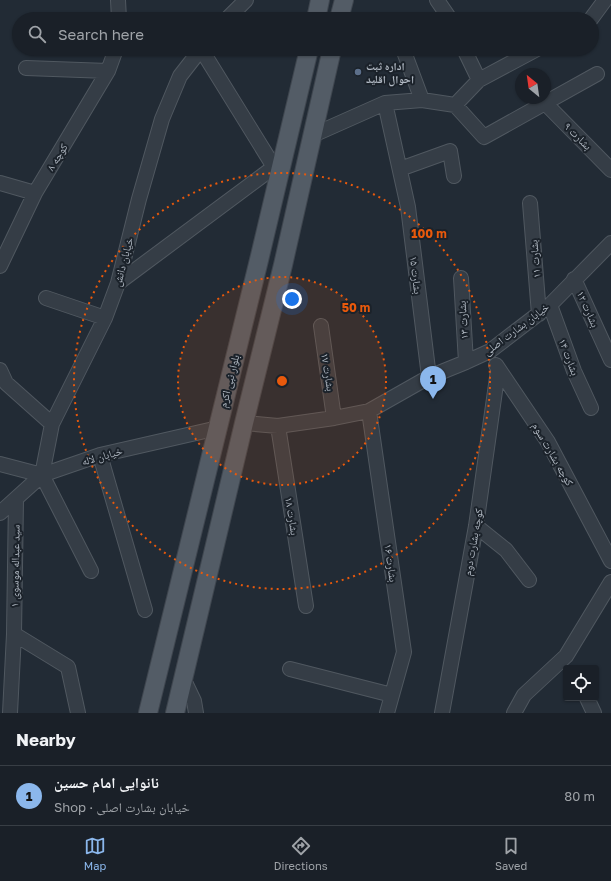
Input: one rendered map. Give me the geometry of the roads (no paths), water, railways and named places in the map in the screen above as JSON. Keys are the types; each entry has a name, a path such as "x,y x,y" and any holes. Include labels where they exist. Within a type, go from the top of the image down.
{"main road":[{"path":"317,12 320,0"},
{"path":"341,12 344,0"},
{"name":"بلوار نبی اکرم","path":"148,713 259,260 278,166 307,56"},
{"path":"175,713 283,265 330,56"},
{"path":"259,260 283,265"}],"street":[{"path":"118,0 119,12"},
{"path":"234,12 246,0"},
{"path":"437,0 445,12"},
{"path":"596,12 605,0"},
{"name":"کوچه ۸","path":"0,266 35,193 108,70 113,56"},
{"name":"خیابان دانش","path":"42,475 52,424 105,318 118,283 139,199 162,119 180,76 196,56"},
{"path":"118,283 278,166 206,56"},
{"path":"406,56 422,100"},
{"path":"467,56 479,80"},
{"path":"455,105 479,80 524,56"},
{"path":"26,68 108,70"},
{"path":"551,100 597,74"},
{"path":"312,135 385,103 422,100 455,105 484,137 543,104"},
{"name":"بشارت ۱۵","path":"385,103 408,207 429,377"},
{"name":"بشارت ۹","path":"546,104 611,170"},
{"path":"400,169 450,151 454,176"},
{"path":"0,183 35,193"},
{"name":"بشارت ۱۱","path":"530,204 539,314"},
{"name":"خیابان بشارت اصلی","path":"244,424 278,426 334,418 369,411 429,377 490,351 550,305 611,243"},
{"name":"بشارت ۱۳","path":"460,278 466,362"},
{"name":"بشارت ۱۲","path":"574,279 611,360"},
{"path":"46,298 105,318"},
{"name":"بشارت ۱۴","path":"550,305 574,371 592,408"},
{"name":"بشارت ۱۷","path":"321,326 334,418"},
{"name":"کوچه بشارت سوم","path":"490,351 498,370 548,442 611,561"},
{"path":"0,370 6,383 52,424"},
{"name":"کوچه بشارت دوم","path":"442,713 476,526 498,370"},
{"name":"بشارت ۱۶","path":"369,411 404,652 387,713"},
{"name":"بشارت ۱۸","path":"278,426 306,606"},
{"name":"خیابان لاله","path":"0,513 42,475 100,454 218,428"},
{"path":"100,454 145,610"},
{"path":"0,464 42,475 91,571"},
{"name":"سید عبداله موسوی ۱","path":"10,713 14,634 16,499"},
{"path":"476,526 506,550 529,580"},
{"path":"514,713 524,695 569,662 611,582"},
{"path":"14,634 68,667 78,713"},
{"path":"290,669 392,695"},
{"path":"183,678 194,701 196,713"},
{"path":"588,701 594,713"}],"place":[{"name":"اداره ثبت احوال اقلید","path":"358,72"},
{"name":"نانوایی امام حسین","path":"433,399"}]}
